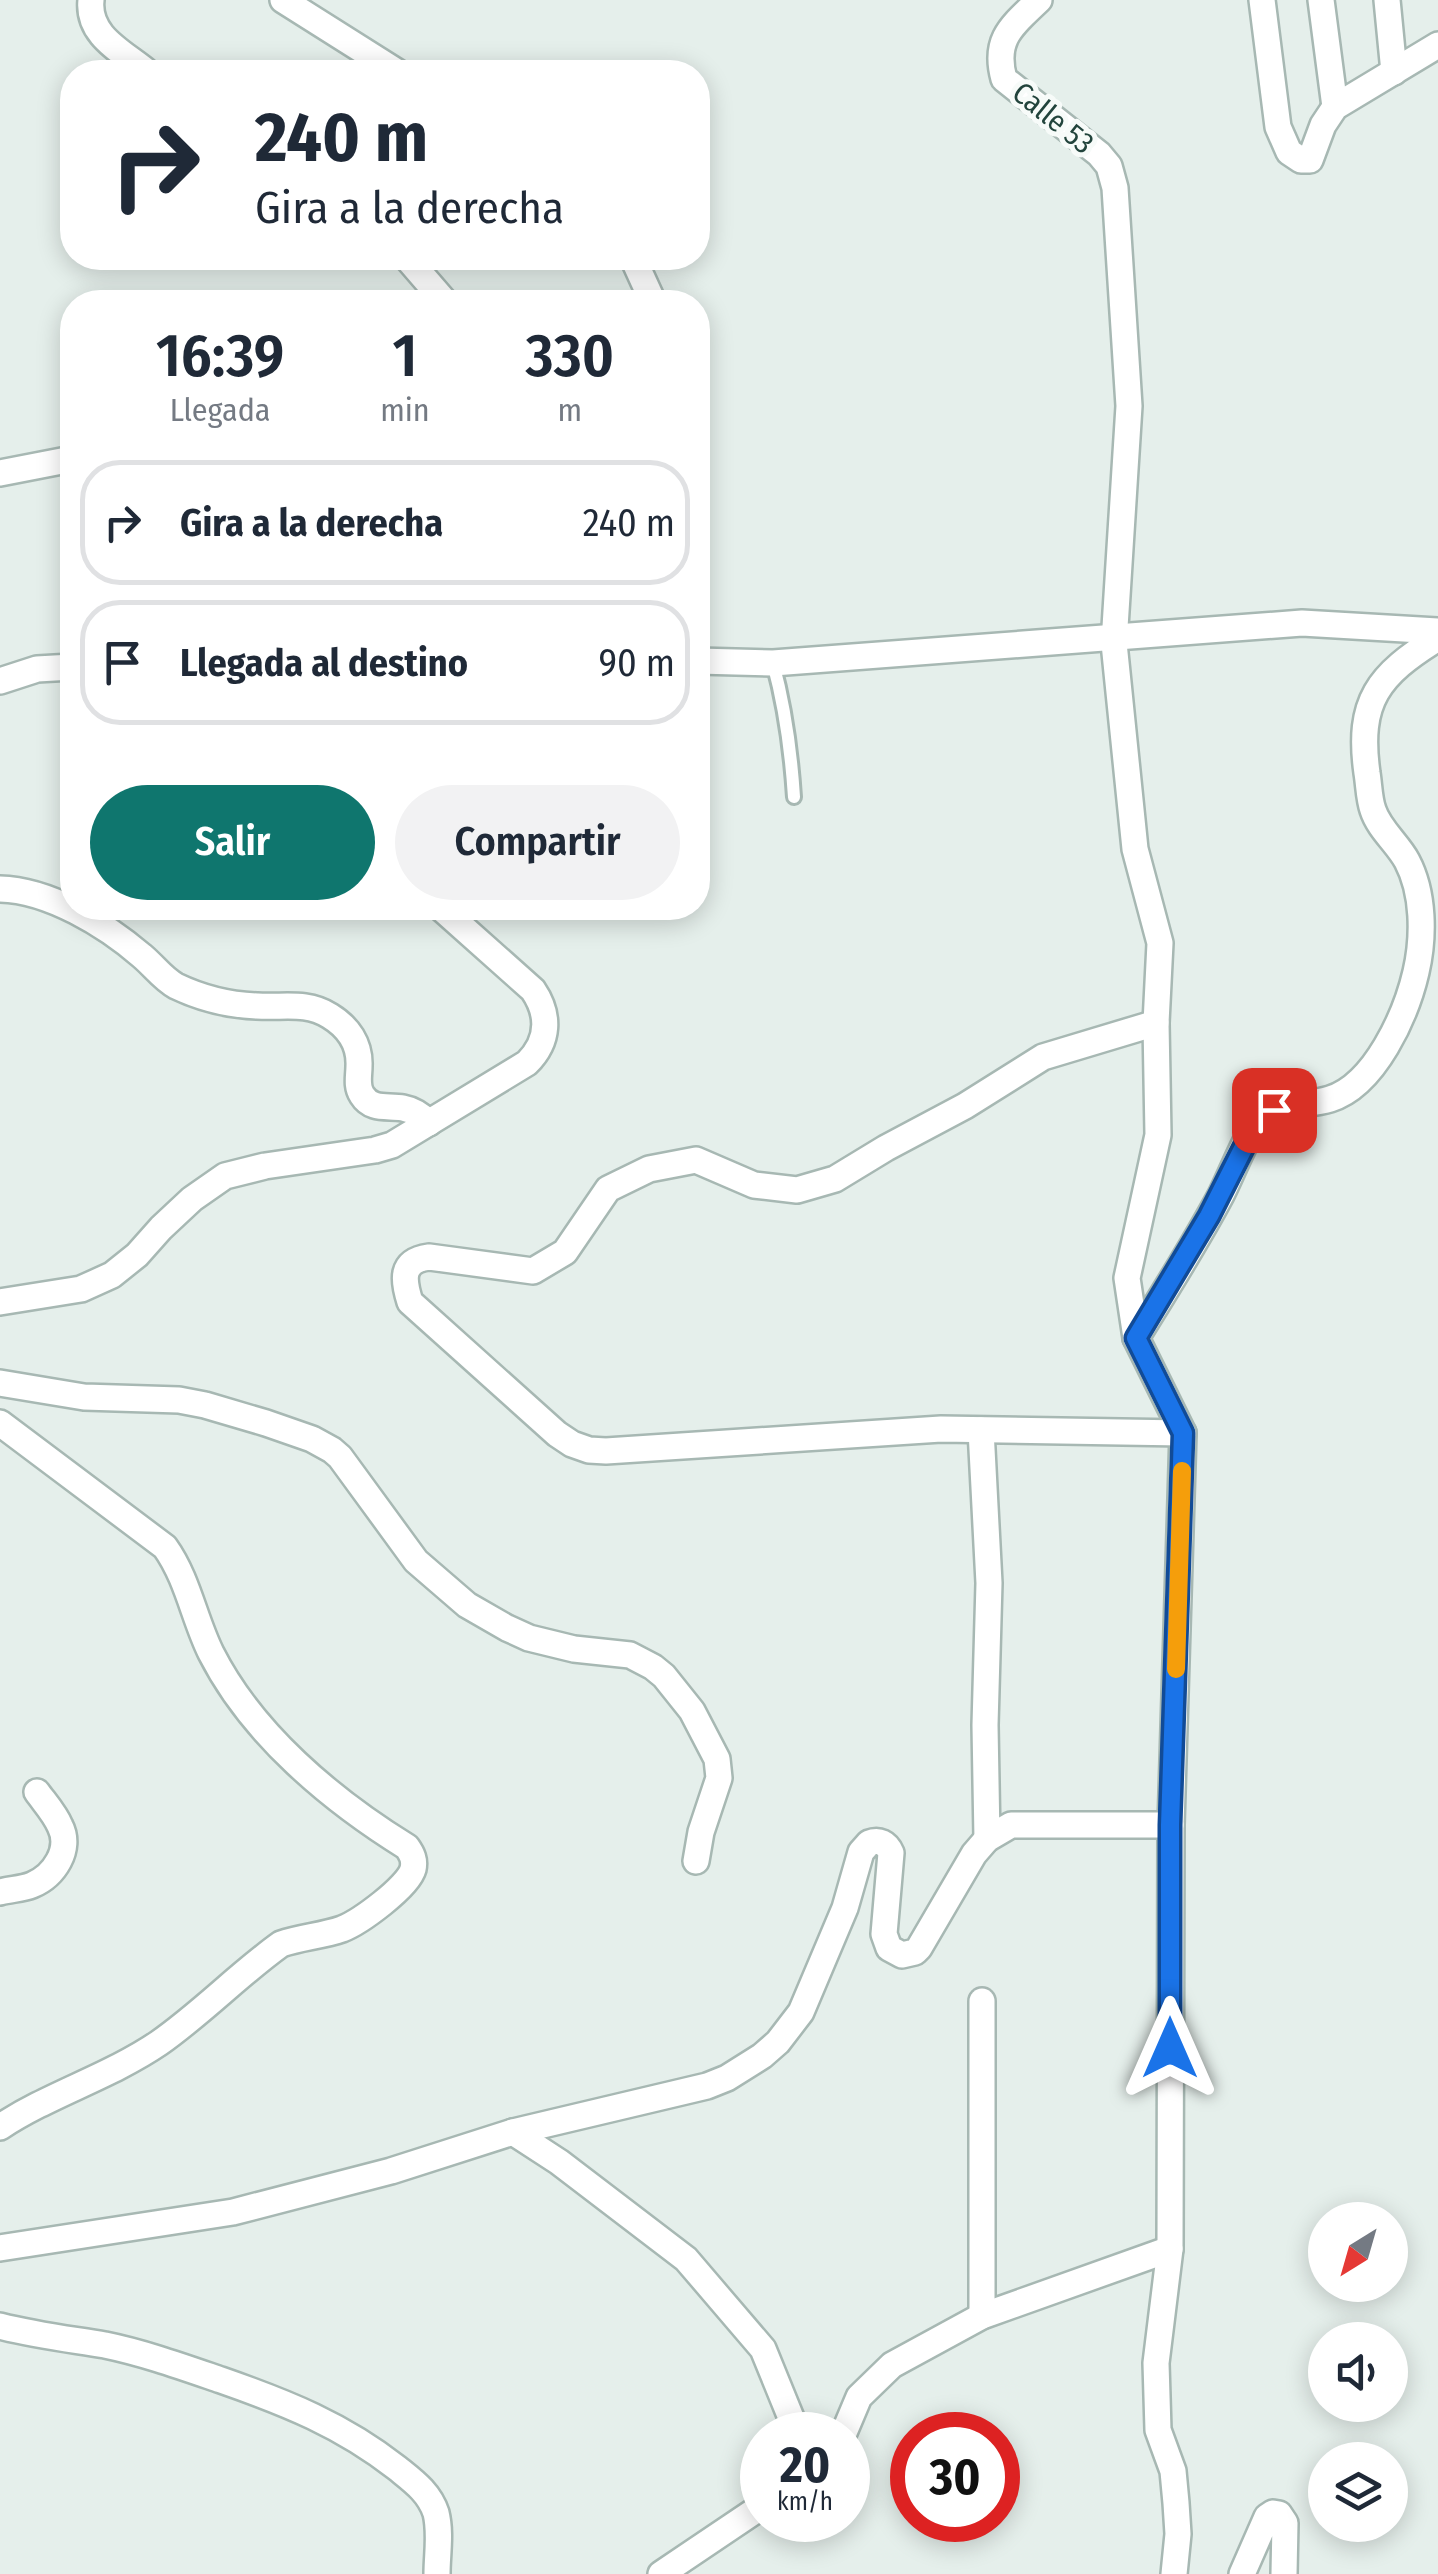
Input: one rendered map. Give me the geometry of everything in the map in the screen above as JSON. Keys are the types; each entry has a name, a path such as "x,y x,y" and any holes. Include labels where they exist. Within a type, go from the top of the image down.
{"street":[{"path":"91,0 90,14 98,32 132,60"},
{"path":"283,0 378,60"},
{"name":"Calle 53","path":"1039,0 1010,28 1002,43 1004,79 1099,154 1109,166 1115,188 1130,406 1114,636"},
{"path":"1262,0 1278,127 1289,152 1301,160 1310,160 1323,125 1335,107 1438,46"},
{"path":"1321,0 1335,107"},
{"path":"1387,0 1394,72"},
{"path":"417,270 435,290"},
{"path":"0,474 60,462"},
{"path":"710,661 774,663 1302,623 1438,635"},
{"path":"1136,1338 1209,1216 1256,1123 1284,1106 1332,1099 1352,1087 1378,1058 1405,1010 1419,958 1419,904 1408,862 1373,812 1364,752 1366,714 1376,688 1438,635"},
{"path":"1114,636 1135,849 1160,943 1156,1023 1158,1136 1127,1278 1136,1338 1183,1433 1170,1825 1170,2249 1156,2363 1158,2430 1172,2470 1176,2503 1174,2574"},
{"path":"0,680 37,669 60,668"},
{"path":"0,889 28,892 60,905"},
{"path":"90,920 140,954 171,983 192,992 236,1004 306,1006 330,1016 354,1040 360,1063 359,1089 367,1101 381,1108 408,1109 429,1123"},
{"path":"0,1302 80,1289 112,1274 137,1255 192,1199 224,1176 375,1150 409,1136 528,1063 541,1045 546,1024 544,1011 533,990 454,920"},
{"path":"1156,1023 1044,1057 835,1179 797,1190 754,1185 696,1160 649,1169 608,1189 565,1252 533,1271 419,1259 404,1273 404,1284 410,1302 557,1434 589,1450 941,1430 1183,1433"},
{"path":"0,1383 84,1397 180,1400 231,1412 312,1440 340,1457 416,1561 468,1605 529,1638 574,1649 618,1652 653,1666 692,1711 718,1759 719,1778 696,1861"},
{"path":"0,1422 165,1547 224,1675 278,1748 338,1799 407,1847 414,1866 407,1878 359,1921 281,1944 160,2042 0,2127"},
{"path":"981,1430 989,1583 987,1839"},
{"path":"0,1892 36,1883 60,1859 65,1839 37,1792"},
{"path":"0,2248 233,2212 391,2172 513,2132 707,2086 745,2068 778,2042 801,2012 868,1842 880,1842 891,1853 884,1934 888,1948 902,1955 920,1948 974,1854 987,1839 1011,1825 1170,1825"},
{"path":"982,2001 982,2316"},
{"path":"513,2132 686,2259 763,2349 789,2412"},
{"path":"853,2412 860,2397 892,2365 982,2316 1170,2249"},
{"path":"0,2326 172,2363 289,2404 334,2425 419,2484 436,2512 436,2574"},
{"path":"1242,2574 1267,2516 1273,2512 1280,2514 1285,2523 1284,2574"},
{"path":"660,2574 740,2521"}],"lane":[{"path":"774,663 792,758 794,797"}],"slow traffic":[{"path":"1176,1669 1182,1471"}],"route":[{"path":"1170,2048 1170,1825 1183,1433 1136,1338 1209,1216 1256,1123 1274,1110"}]}
